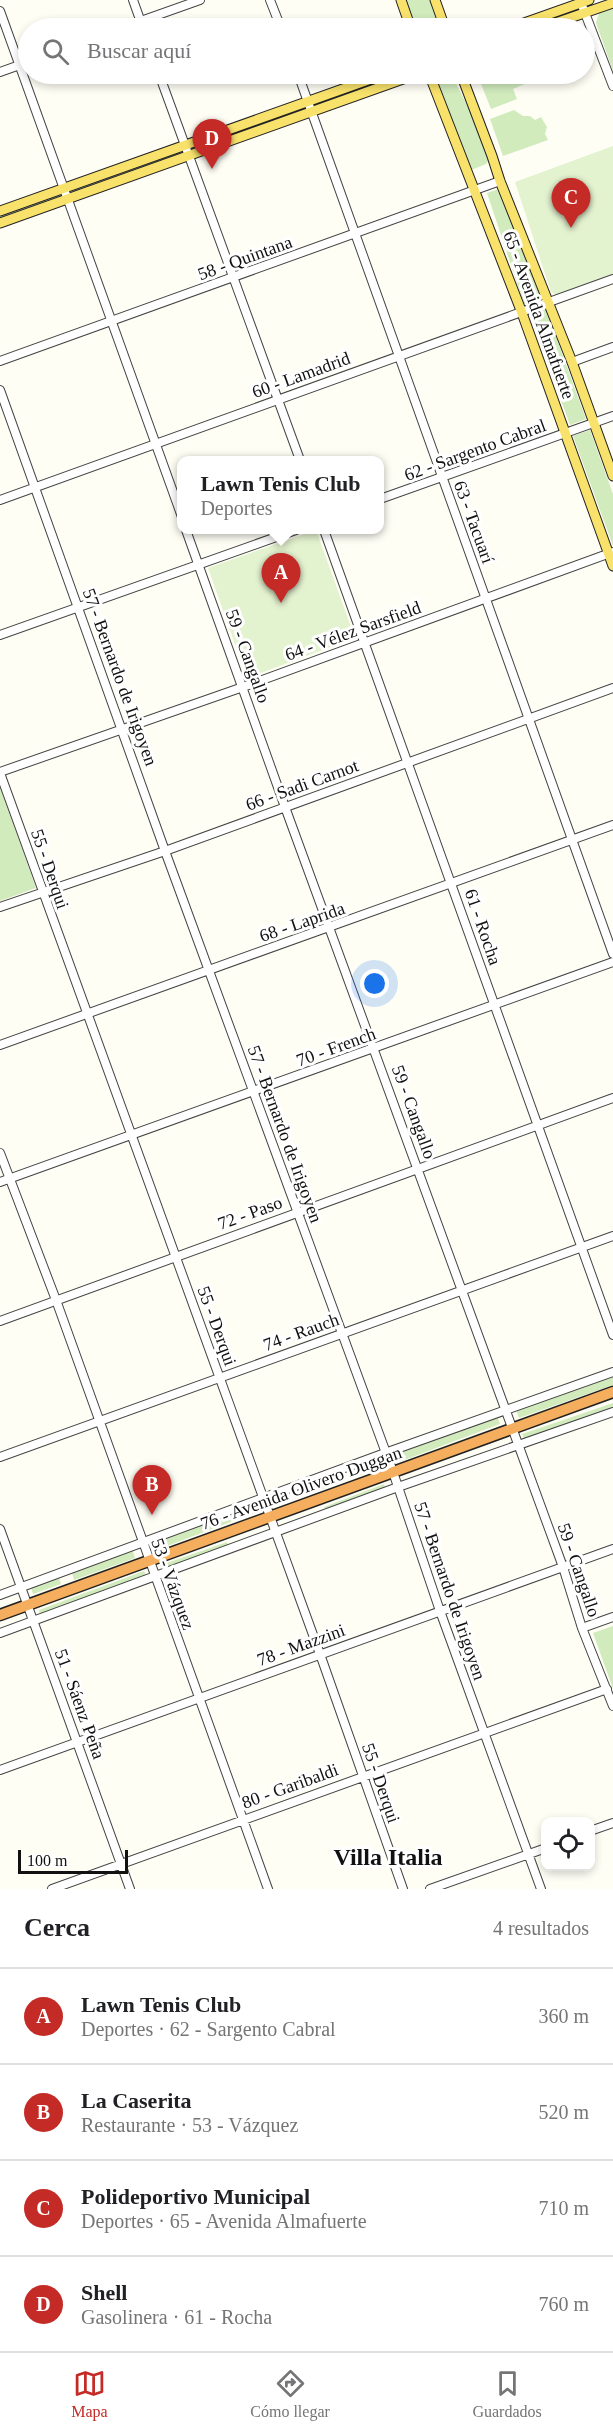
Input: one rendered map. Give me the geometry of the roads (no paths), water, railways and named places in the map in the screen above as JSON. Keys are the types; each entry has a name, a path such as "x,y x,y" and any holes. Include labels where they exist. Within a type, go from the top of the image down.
{"highway":[{"name":"76 - Avenida Olivero Duggan","path":"0,1616 613,1392"}],"main road":[{"path":"401,0 407,18"},
{"path":"435,0 441,18"},
{"path":"537,18 584,1"},
{"path":"570,18 613,3"},
{"path":"187,150 356,84"},
{"path":"0,211 65,193 187,150 312,111 389,84"},
{"name":"65 - Avenida Almafuerte","path":"431,84 522,313 611,553 613,566"},
{"name":"65 - Avenida Almafuerte","path":"465,84 500,181 572,362 613,476"},
{"path":"0,223 65,193"}],"street":[{"path":"133,0 139,18"},
{"path":"158,18 200,0"},
{"path":"270,0 277,18"},
{"path":"584,1 587,18"},
{"path":"0,11 18,62"},
{"path":"595,39 613,86"},
{"path":"0,72 18,65"},
{"path":"26,84 177,502"},
{"path":"163,84 299,456"},
{"name":"63 - Tacuarí","path":"302,84 613,954"},
{"name":"58 - Quintana","path":"0,361 475,192 500,181"},
{"name":"60 - Lamadrid","path":"0,500 613,279"},
{"path":"572,362 613,347"},
{"name":"57 - Bernardo de Irigoyen","path":"0,390 542,1889"},
{"name":"62 - Sargento Cabral","path":"384,498 613,416"},
{"name":"59 - Cangallo","path":"187,534 563,1567 582,1628 613,1706"},
{"path":"0,635 285,534"},
{"name":"61 - Rocha","path":"325,534 613,1335"},
{"name":"64 - Vélez Sarsfield","path":"0,772 243,687 611,553"},
{"name":"66 - Sadi Carnot","path":"0,907 165,850 613,688"},
{"name":"55 - Derqui","path":"0,772 403,1889"},
{"name":"68 - Laprida","path":"0,1045 613,825"},
{"name":"70 - French","path":"0,1182 613,962"},
{"name":"72 - Paso","path":"0,1321 613,1098"},
{"name":"53 - Vázquez","path":"0,1153 56,1300 268,1889"},
{"name":"74 - Rauch","path":"0,1457 613,1236"},
{"name":"76 - Avenida Olivero Duggan","path":"0,1595 385,1453 613,1372"},
{"name":"76 - Avenida Olivero Duggan","path":"0,1633 398,1487 613,1412"},
{"name":"51 - Sáenz Peña","path":"0,1529 130,1889"},
{"name":"78 - Mazzini","path":"0,1770 613,1549"},
{"path":"582,1628 613,1617"},
{"name":"80 - Garibaldi","path":"52,1889 607,1689"},
{"path":"595,1829 613,1822"},
{"path":"430,1889 541,1850"}],"place":[{"name":"Shell","path":"212,169"},
{"name":"Polideportivo Municipal","path":"571,228"},
{"name":"Lawn Tenis Club","path":"281,603"},
{"name":"La Caserita","path":"152,1515"}],"district":[{"name":"Villa Italia","path":"388,1857"}]}
